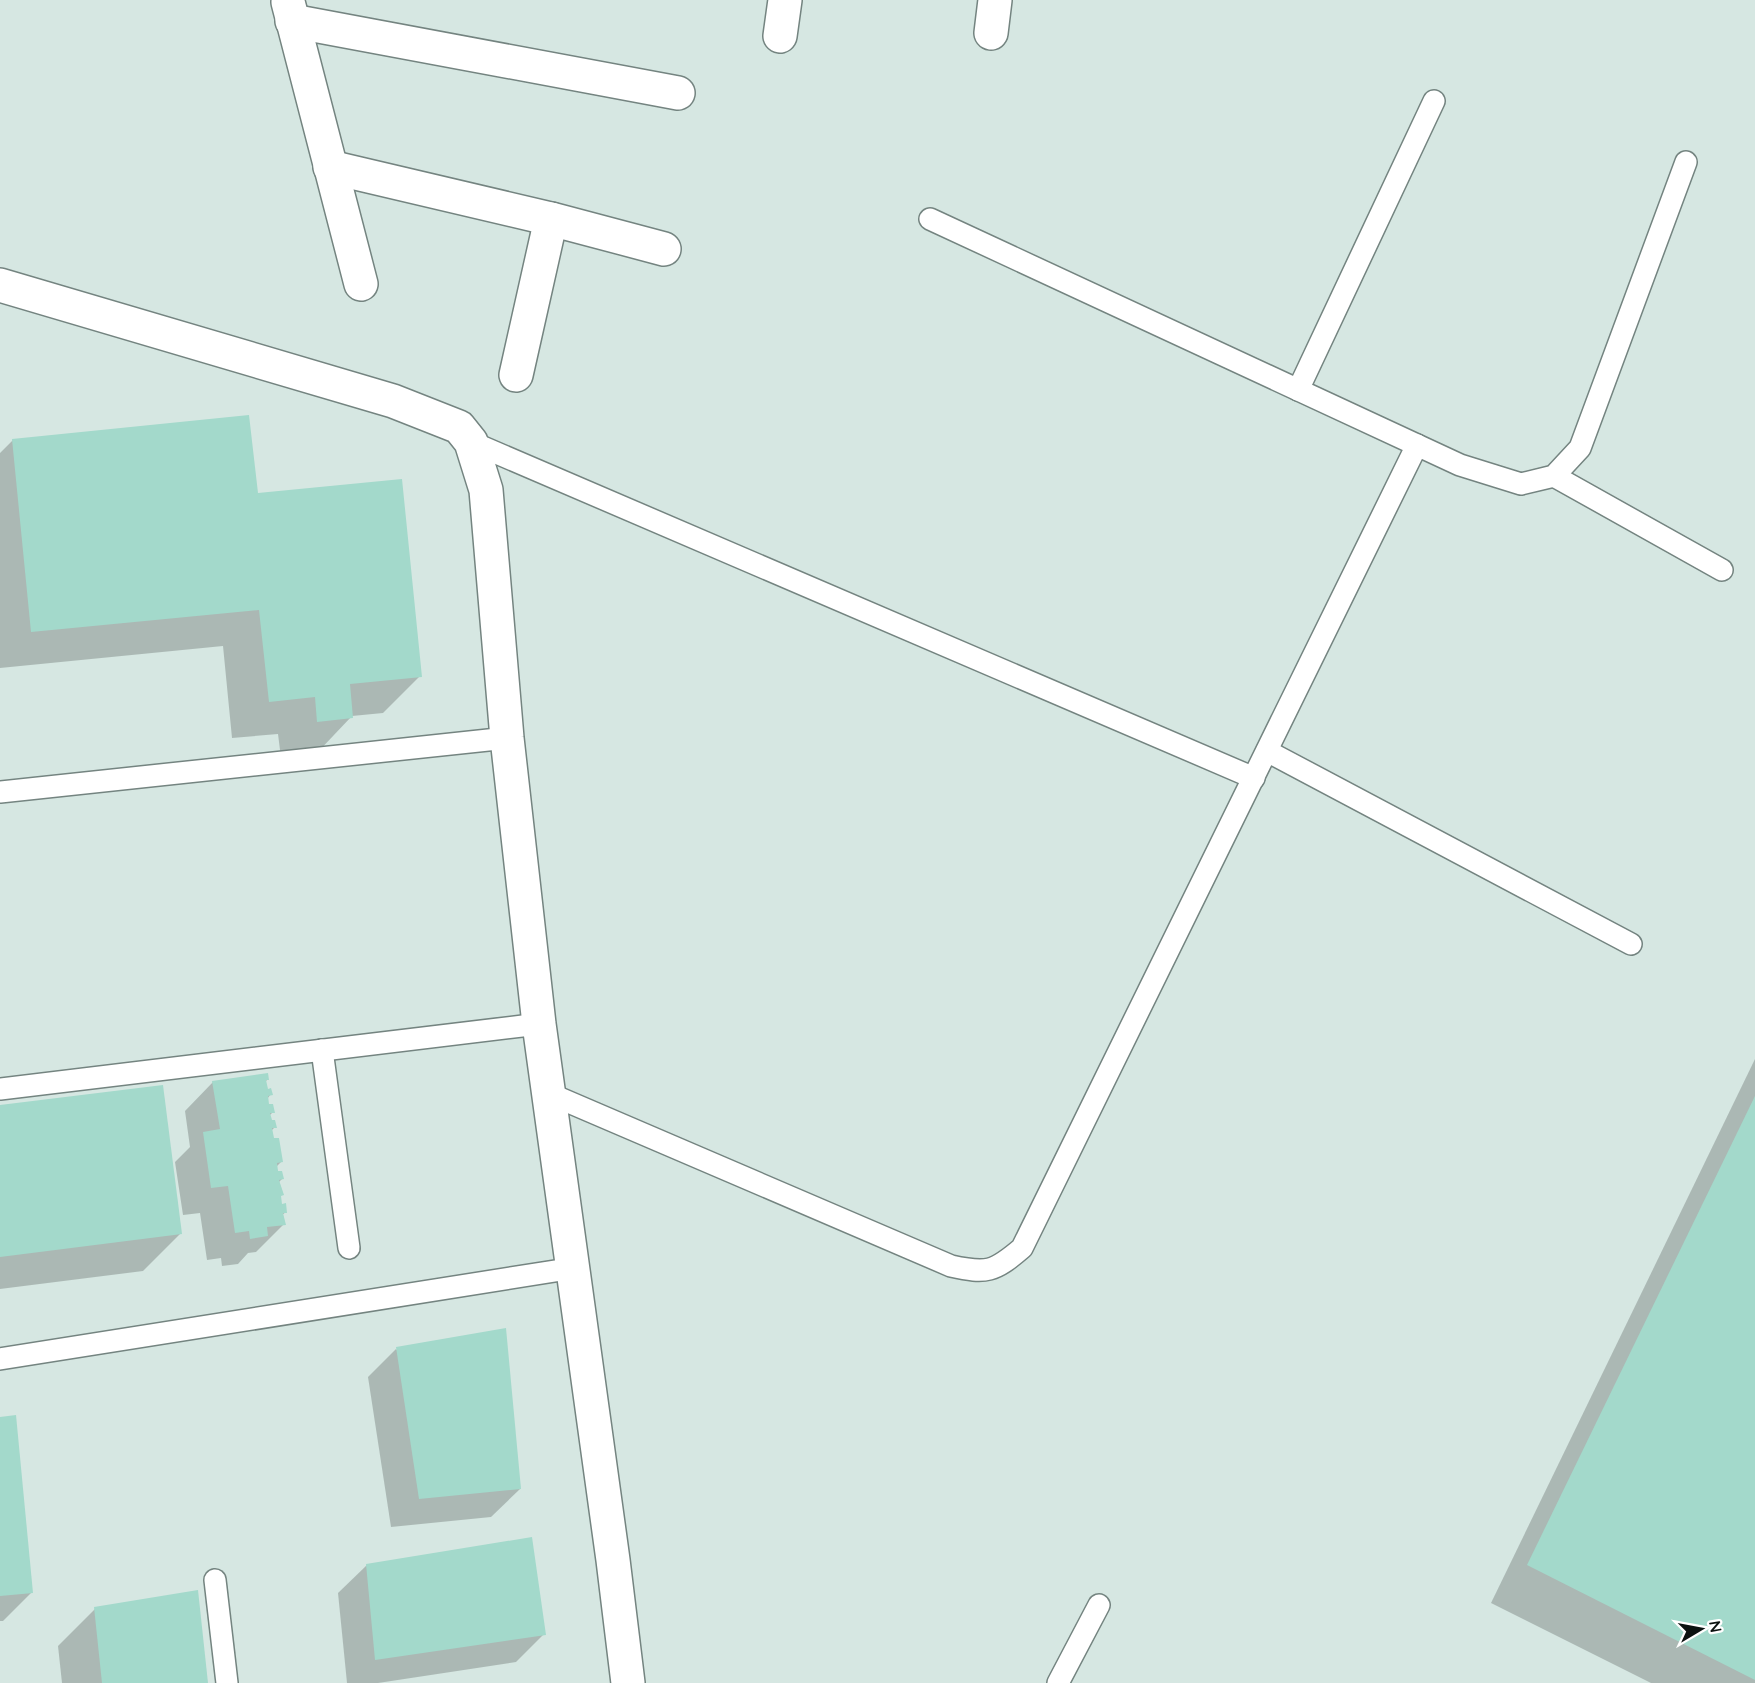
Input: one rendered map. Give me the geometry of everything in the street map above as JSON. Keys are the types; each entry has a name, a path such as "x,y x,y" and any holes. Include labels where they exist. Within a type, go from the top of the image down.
{"street":[{"path":"780,36 785,0"},
{"path":"991,33 995,0"},
{"path":"361,284 290,11 678,93"},
{"path":"330,167 551,219 664,249"},
{"path":"516,375 551,219"},
{"path":"0,285 393,401 459,427 471,442 486,490 507,738 539,1024 574,1268 628,1683"}],"lane":[{"path":"1298,390 1434,101"},
{"path":"930,219 1460,465 1521,484 1554,476 1580,448 1686,162"},
{"path":"471,442 1254,778"},
{"path":"550,1094 951,1266 978,1272 1002,1266 1022,1248 1416,445"},
{"path":"1554,476 1722,570"},
{"path":"0,792 507,738"},
{"path":"1267,751 1631,945"},
{"path":"0,1089 539,1024"},
{"path":"322,1050 349,1248"},
{"path":"0,1359 574,1268"},
{"path":"215,1580 227,1683"},
{"path":"1058,1683 1099,1605"}],"building":[{"path":"249,415 258,493 402,479 422,677 350,684 353,718 317,722 315,697 269,702 259,610 31,632 12,439"},
{"path":"268,1073 269,1080 266,1080 268,1089 271,1088 273,1095 268,1096 269,1104 273,1104 275,1113 270,1113 277,1128 272,1128 274,1138 279,1138 283,1162 277,1163 278,1171 282,1171 284,1179 279,1180 284,1195 281,1196 282,1204 286,1203 287,1213 283,1213 286,1225 267,1227 268,1236 250,1239 249,1231 235,1233 228,1186 211,1188 203,1132 220,1129 212,1081"},
{"path":"163,1085 182,1234 0,1257 0,1105"},
{"path":"1755,1096 1755,1680 1527,1565"},
{"path":"506,1328 521,1489 419,1499 396,1347"},
{"path":"16,1415 33,1593 0,1596 0,1417"},
{"path":"532,1537 546,1635 375,1660 366,1564"},
{"path":"198,1590 208,1683 102,1683 94,1607"}]}
